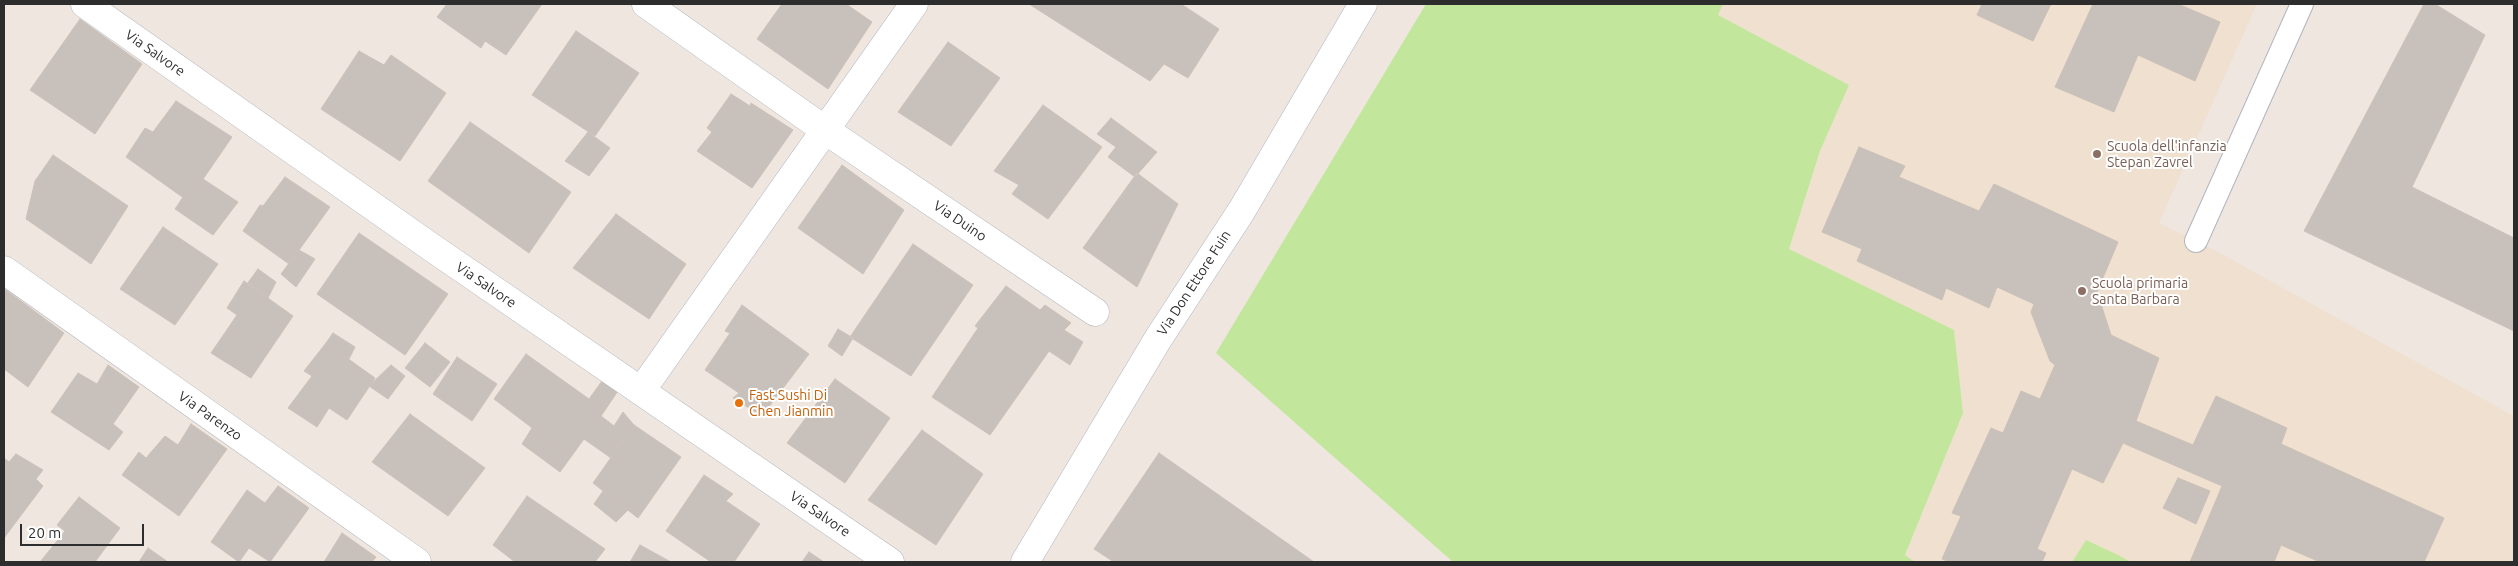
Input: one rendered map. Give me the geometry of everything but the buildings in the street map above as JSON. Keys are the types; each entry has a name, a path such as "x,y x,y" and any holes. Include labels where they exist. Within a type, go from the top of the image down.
{"street":[{"name":"Via Salvore","path":"85,4 890,562"},
{"name":"Via Duino","path":"646,4 825,130 1095,312"},
{"path":"641,391 914,4"},
{"name":"Via Don Ettore Fuin","path":"1025,562 1158,339 1242,210 1362,4"},
{"name":"Via Parenzo","path":"4,270 417,562"}],"lane":[{"path":"2196,241 2302,4"}],"shaded area":[{"name":"Scuola primaria Santa Barbara","path":"1723,4 2257,4 2159,223 2218,252 2514,416 2514,562 2131,562 2086,540 2072,562 1915,562 1905,556 1963,413 1954,331 1789,249 1820,151 1849,85 1718,15"}],"green space":[{"path":"1426,4 1723,4 1718,15 1849,85 1820,151 1789,249 1954,330 1963,413 1905,555 1915,562 1453,562 1216,353"},
{"path":"2086,540 2118,555 2131,562 2072,562"}],"place":[{"name":"Scuola dell'infanzia Stepan Zavrel","path":"2097,154"},
{"name":"Scuola primaria Santa Barbara","path":"2082,291"},
{"name":"Fast Sushi Di Chen Jianmin","path":"739,403"}]}
